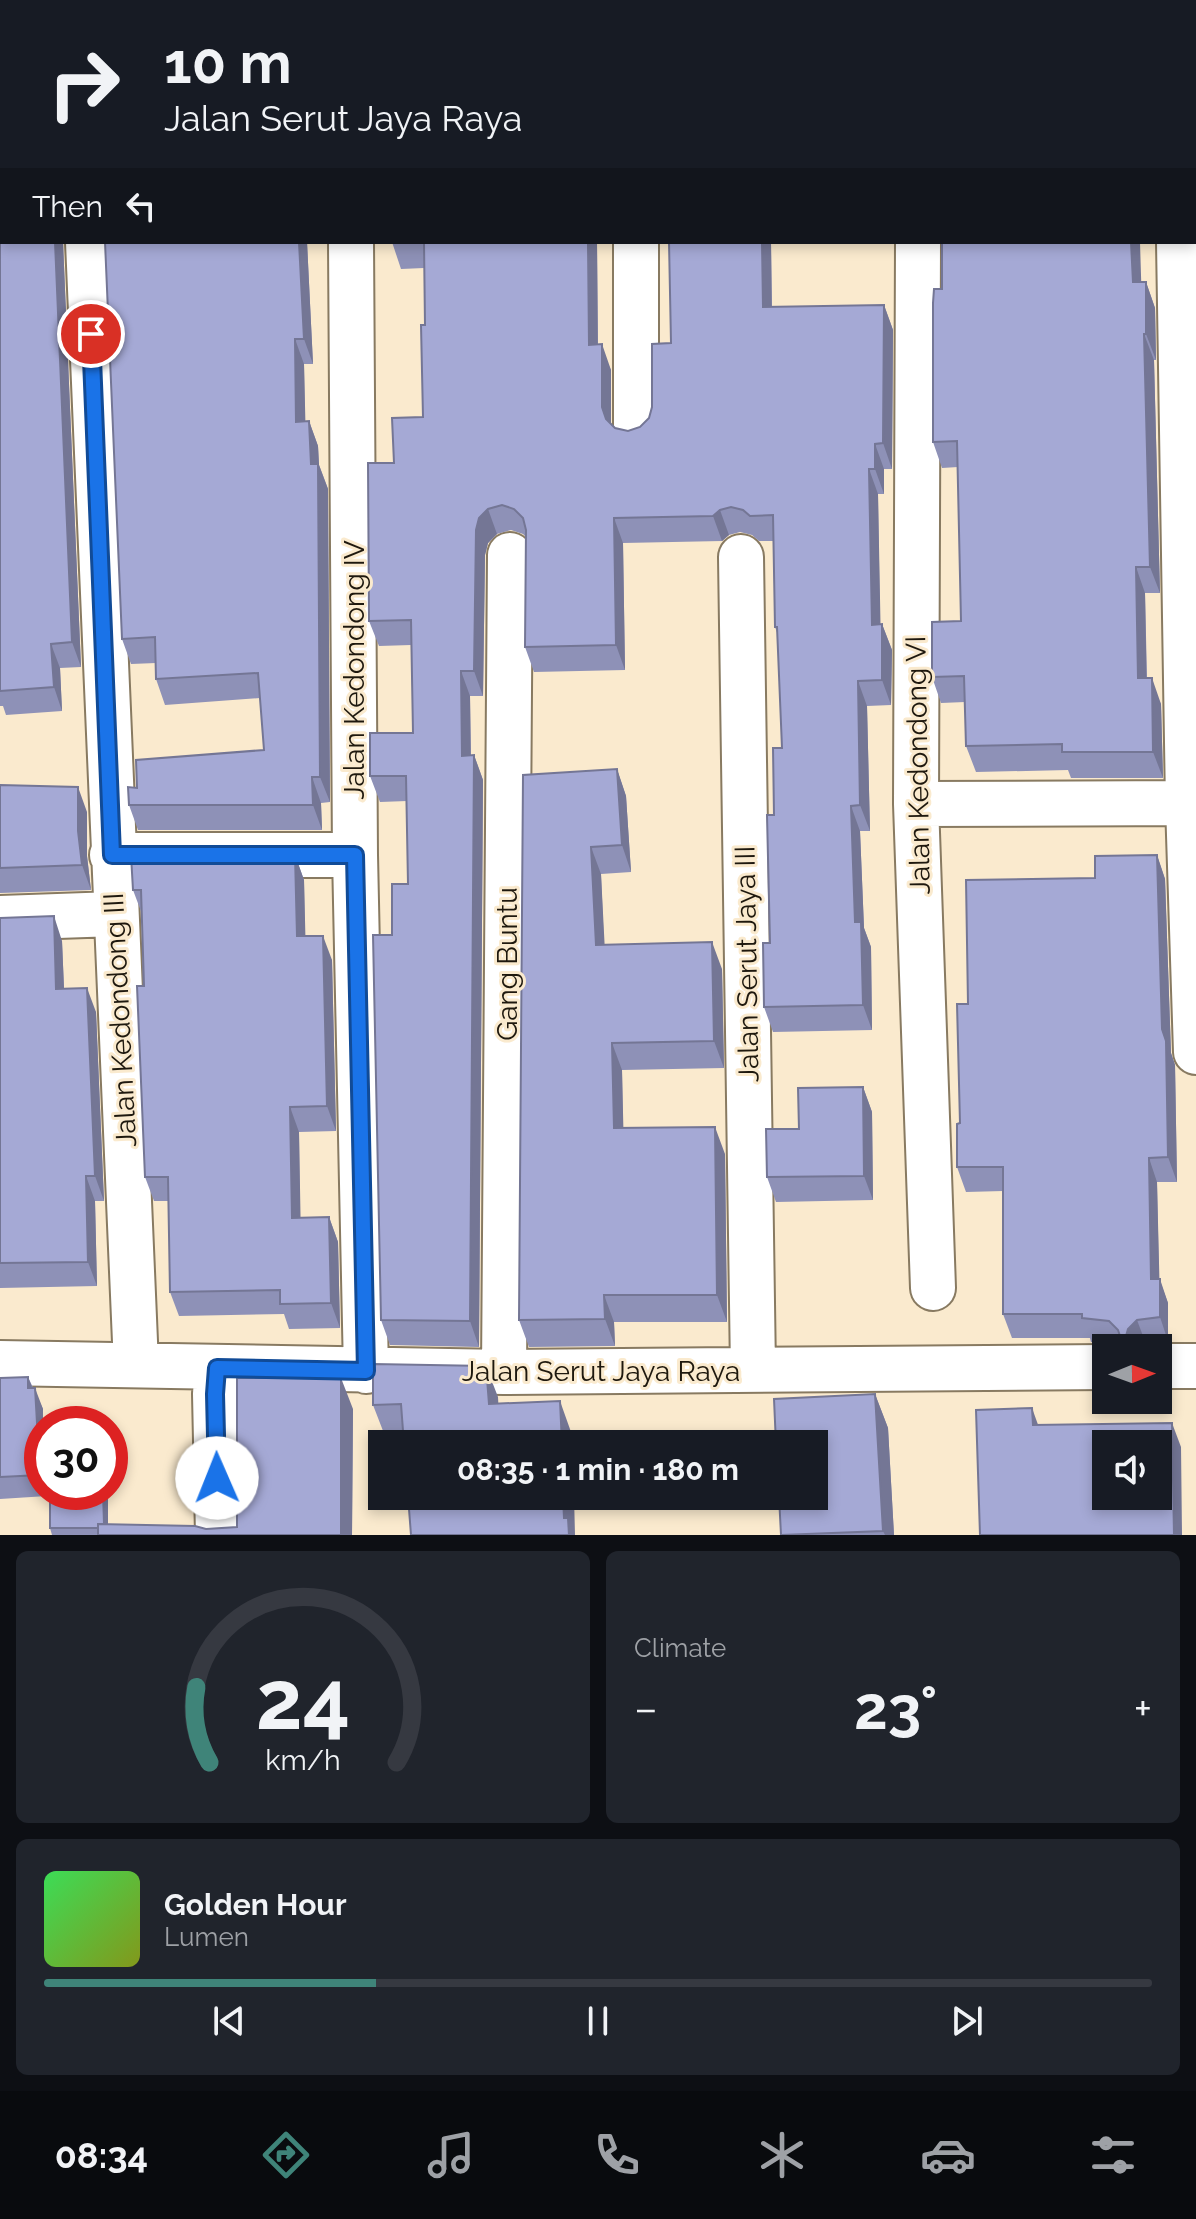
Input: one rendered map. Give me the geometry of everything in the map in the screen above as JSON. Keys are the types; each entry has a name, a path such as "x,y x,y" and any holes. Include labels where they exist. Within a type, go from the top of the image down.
{"street":[{"name":"Jalan Kedondong III","path":"88,244 136,1365"},
{"name":"Jalan Kedondong IV","path":"351,244 355,855 366,1371"},
{"path":"636,244 636,431"},
{"name":"Jalan Kedondong VI","path":"918,244 916,804 933,1288"},
{"path":"1179,244 1196,1052"},
{"name":"Gang Buntu","path":"504,1372 510,555"},
{"name":"Jalan Serut Jaya III","path":"741,557 753,1370"},
{"path":"916,804 1192,804"},
{"path":"112,855 355,855"},
{"path":"0,918 115,914"},
{"name":"Jalan Serut Jaya Raya","path":"0,1363 504,1372 1092,1367"},
{"path":"1172,1366 1196,1366"},
{"path":"217,1368 218,1535"}],"building":[{"path":"0,244 55,244 72,642 51,644 54,687 0,691"},
{"path":"105,244 299,244 304,339 295,339 296,422 309,421 311,464 318,464 320,777 312,777 313,805 129,805 128,787 137,788 136,760 264,750 258,673 156,679 155,637 122,639"},
{"path":"424,244 588,244 589,345 602,344 602,407 606,419 615,428 628,431 640,427 649,418 652,407 652,344 671,343 669,244 762,244 763,307 884,305 883,443 875,444 875,469 869,469 872,625 882,624 882,680 858,681 860,805 851,806 855,922 861,922 863,1005 764,1007 763,943 770,943 767,815 774,815 773,748 782,748 773,515 750,516 743,510 731,507 713,516 614,518 616,645 525,647 526,530 523,518 514,509 502,505 488,509 479,518 476,530 474,671 461,671 462,756 474,755 470,1321 381,1320 373,935 392,935 392,884 408,884 406,776 370,776 370,733 413,733 411,620 369,621 368,463 394,463 392,418 423,417 421,325 425,325"},
{"path":"942,244 1131,244 1133,282 1146,282 1144,334 1150,567 1136,567 1138,678 1152,678 1153,752 1062,752 1062,744 966,746 964,676 932,677 932,622 961,621 957,441 933,442 933,303 934,289 942,289"},
{"path":"617,769 622,845 591,847 596,945 712,942 714,1041 612,1043 614,1128 715,1127 717,1295 604,1295 605,1319 519,1320 523,775"},
{"path":"0,785 78,787 82,865 0,868"},
{"path":"131,855 295,855 297,936 323,936 327,1106 290,1107 292,1218 329,1217 331,1303 280,1304 280,1290 170,1292 168,1177 145,1177 137,986 144,986 141,890 133,890"},
{"path":"1157,855 1168,1157 1149,1158 1151,1279 1160,1279 1160,1317 1137,1320 1127,1334 1119,1334 1109,1321 1082,1318 1082,1314 1003,1314 1003,1167 957,1167 957,1124 960,1123 957,1004 968,1004 966,880 1095,878 1095,856"},
{"path":"54,916 56,989 87,988 95,1176 86,1176 88,1262 0,1263 0,918"},
{"path":"863,1087 864,1176 767,1177 766,1129 799,1129 798,1088"},
{"path":"373,1364 486,1366 489,1404 560,1401 561,1430 403,1430 401,1404 373,1405"},
{"path":"28,1377 28,1388 35,1388 36,1406 24,1406 24,1476 0,1477 0,1378"},
{"path":"237,1378 341,1378 341,1535 98,1535 98,1524 195,1526 206,1529 237,1527"},
{"path":"875,1394 883,1531 781,1535 780,1510 828,1510 828,1430 775,1430 774,1399"},
{"path":"1032,1408 1033,1425 1172,1423 1174,1535 980,1535 976,1410"},
{"path":"50,1510 104,1510 104,1524 98,1524 98,1528 50,1528"},
{"path":"409,1510 564,1510 564,1518 568,1518 569,1535 411,1535"}],"route":[{"path":"91,334 112,855 355,855 366,1371 217,1368 217,1478"}]}
